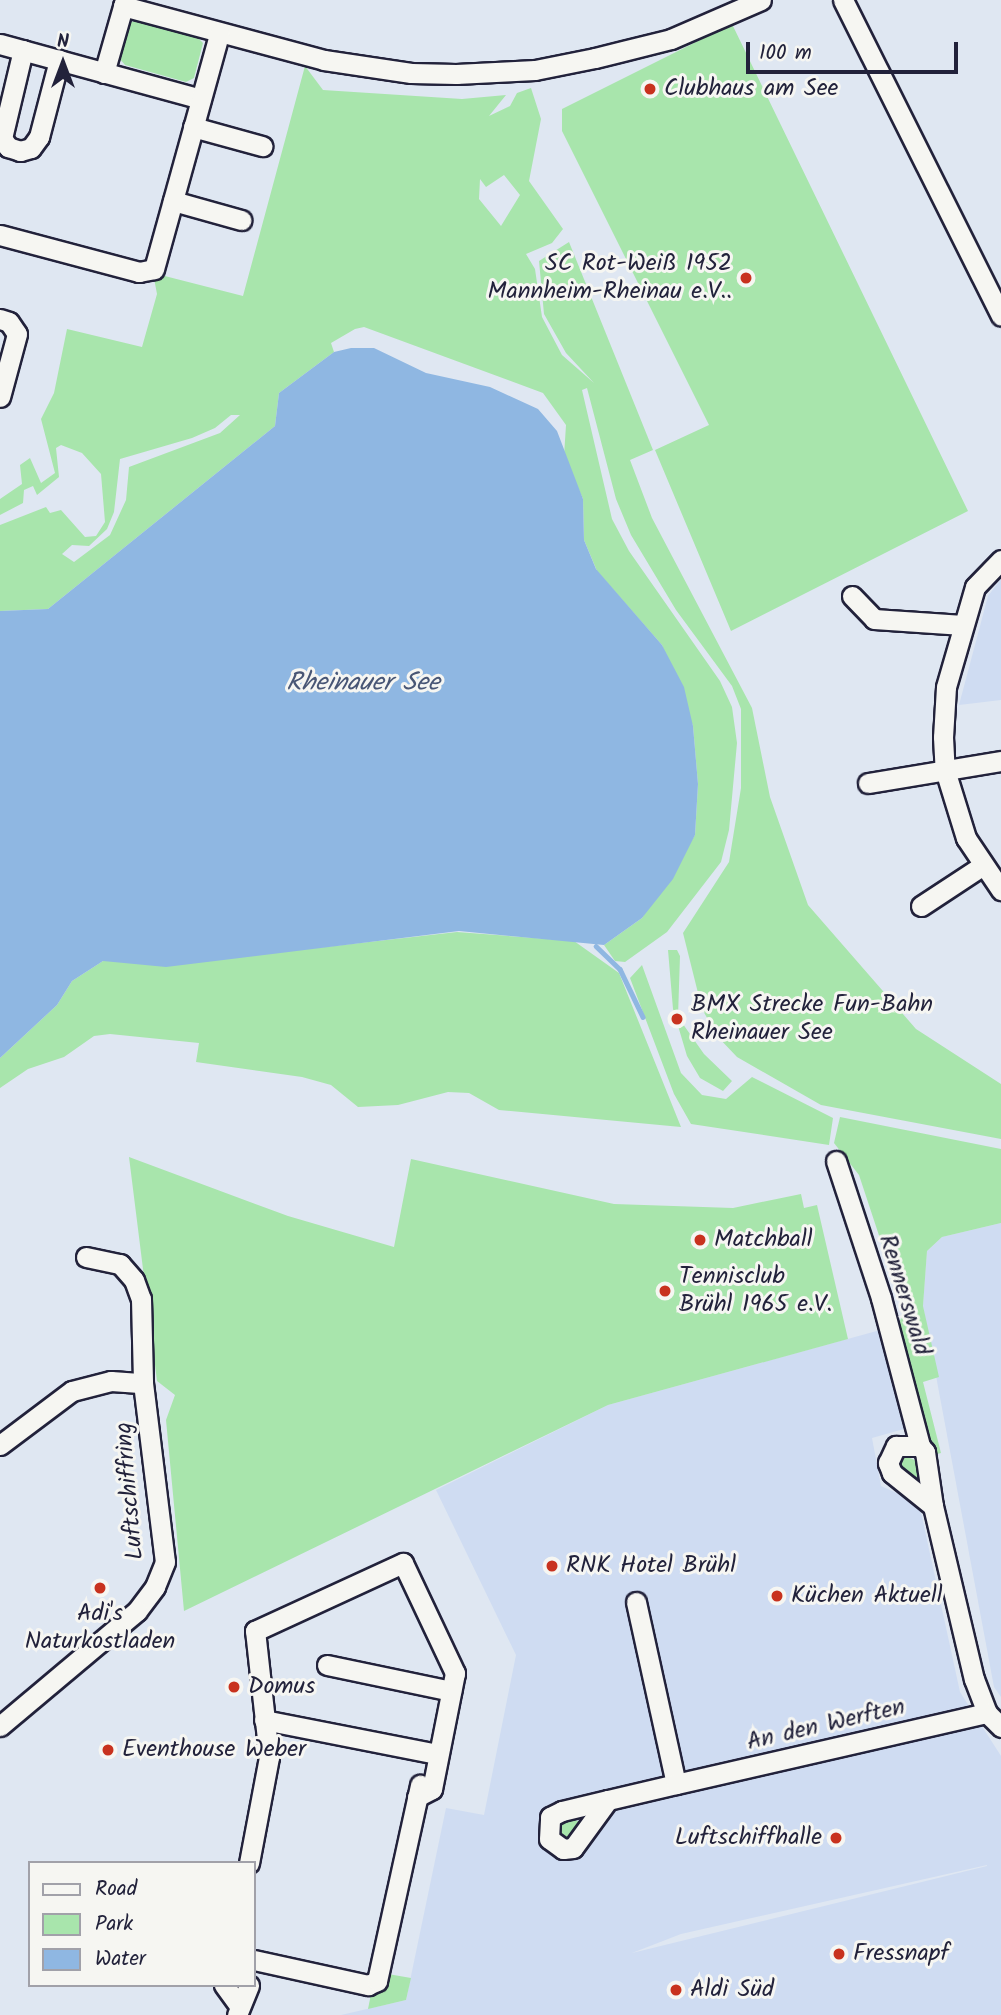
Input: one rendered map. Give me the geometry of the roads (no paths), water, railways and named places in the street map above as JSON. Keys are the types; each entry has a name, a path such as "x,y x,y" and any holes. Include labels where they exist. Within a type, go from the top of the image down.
{"street":[{"path":"104,73 124,3 219,34 354,65 411,73 500,73 586,60 651,44 761,0"},
{"path":"843,0 1001,316"},
{"path":"0,235 139,272 154,269 219,34"},
{"path":"0,44 201,99"},
{"path":"23,50 2,138 8,147 20,151 31,148 39,137 60,60"},
{"path":"193,127 262,146"},
{"path":"173,201 241,220"},
{"path":"0,319 9,322 17,334 0,397"},
{"path":"1001,560 975,587 962,625 946,687 945,770 966,838 982,866 1001,890"},
{"path":"852,596 874,619 962,625"},
{"path":"868,783 1001,761"},
{"path":"921,906 982,866"},
{"name":"Rennerswald","path":"836,1161 881,1298 920,1446 929,1468 933,1506 974,1679 994,1720"},
{"name":"Luftschiffring","path":"0,1726 137,1611 155,1587 165,1562 143,1383 141,1299 134,1280 120,1264 86,1257"},
{"path":"0,1445 72,1391 111,1381 143,1383"},
{"path":"920,1446 896,1446 888,1463 899,1481 933,1506"},
{"path":"249,1861 269,1757 255,1631 403,1563 455,1673 452,1691 417,1797 377,1981 368,1985 256,1961"},
{"path":"636,1602 676,1784"},
{"path":"327,1665 452,1691"},
{"path":"264,1720 432,1753"},
{"name":"An den Werften","path":"608,1800 994,1720"},
{"path":"223,1987 238,2010"},
{"path":"238,2010 248,1987"}],"water":[{"name":"Rheinauer See","path":"351,348 374,348 426,373 490,387 538,409 557,431 583,499 584,540 596,569 662,645 684,687 693,726 698,784 695,835 673,879 642,918 604,945 459,931 166,967 103,961 72,981 57,1005 0,1058 0,611 48,609 275,426 279,393 334,352"}],"waterway":[{"path":"596,946 620,969 643,1017"}],"place":[{"name":"Clubhaus am See","path":"650,89"},
{"name":"SC Rot-Weiß 1952 Mannheim-Rheinau e.V..","path":"746,278"},
{"name":"BMX Strecke Fun-Bahn Rheinauer See","path":"677,1019"},
{"name":"Matchball","path":"700,1240"},
{"name":"Tennisclub Brühl 1965 e.V.","path":"665,1291"},
{"name":"RNK Hotel Brühl","path":"552,1566"},
{"name":"Adi's Naturkostladen","path":"100,1588"},
{"name":"Küchen Aktuell","path":"777,1596"},
{"name":"Domus","path":"234,1687"},
{"name":"Eventhouse Weber","path":"108,1750"},
{"name":"Luftschiffhalle","path":"836,1838"},
{"name":"Fressnapf","path":"839,1954"},
{"name":"Aldi Süd","path":"676,1990"}]}
